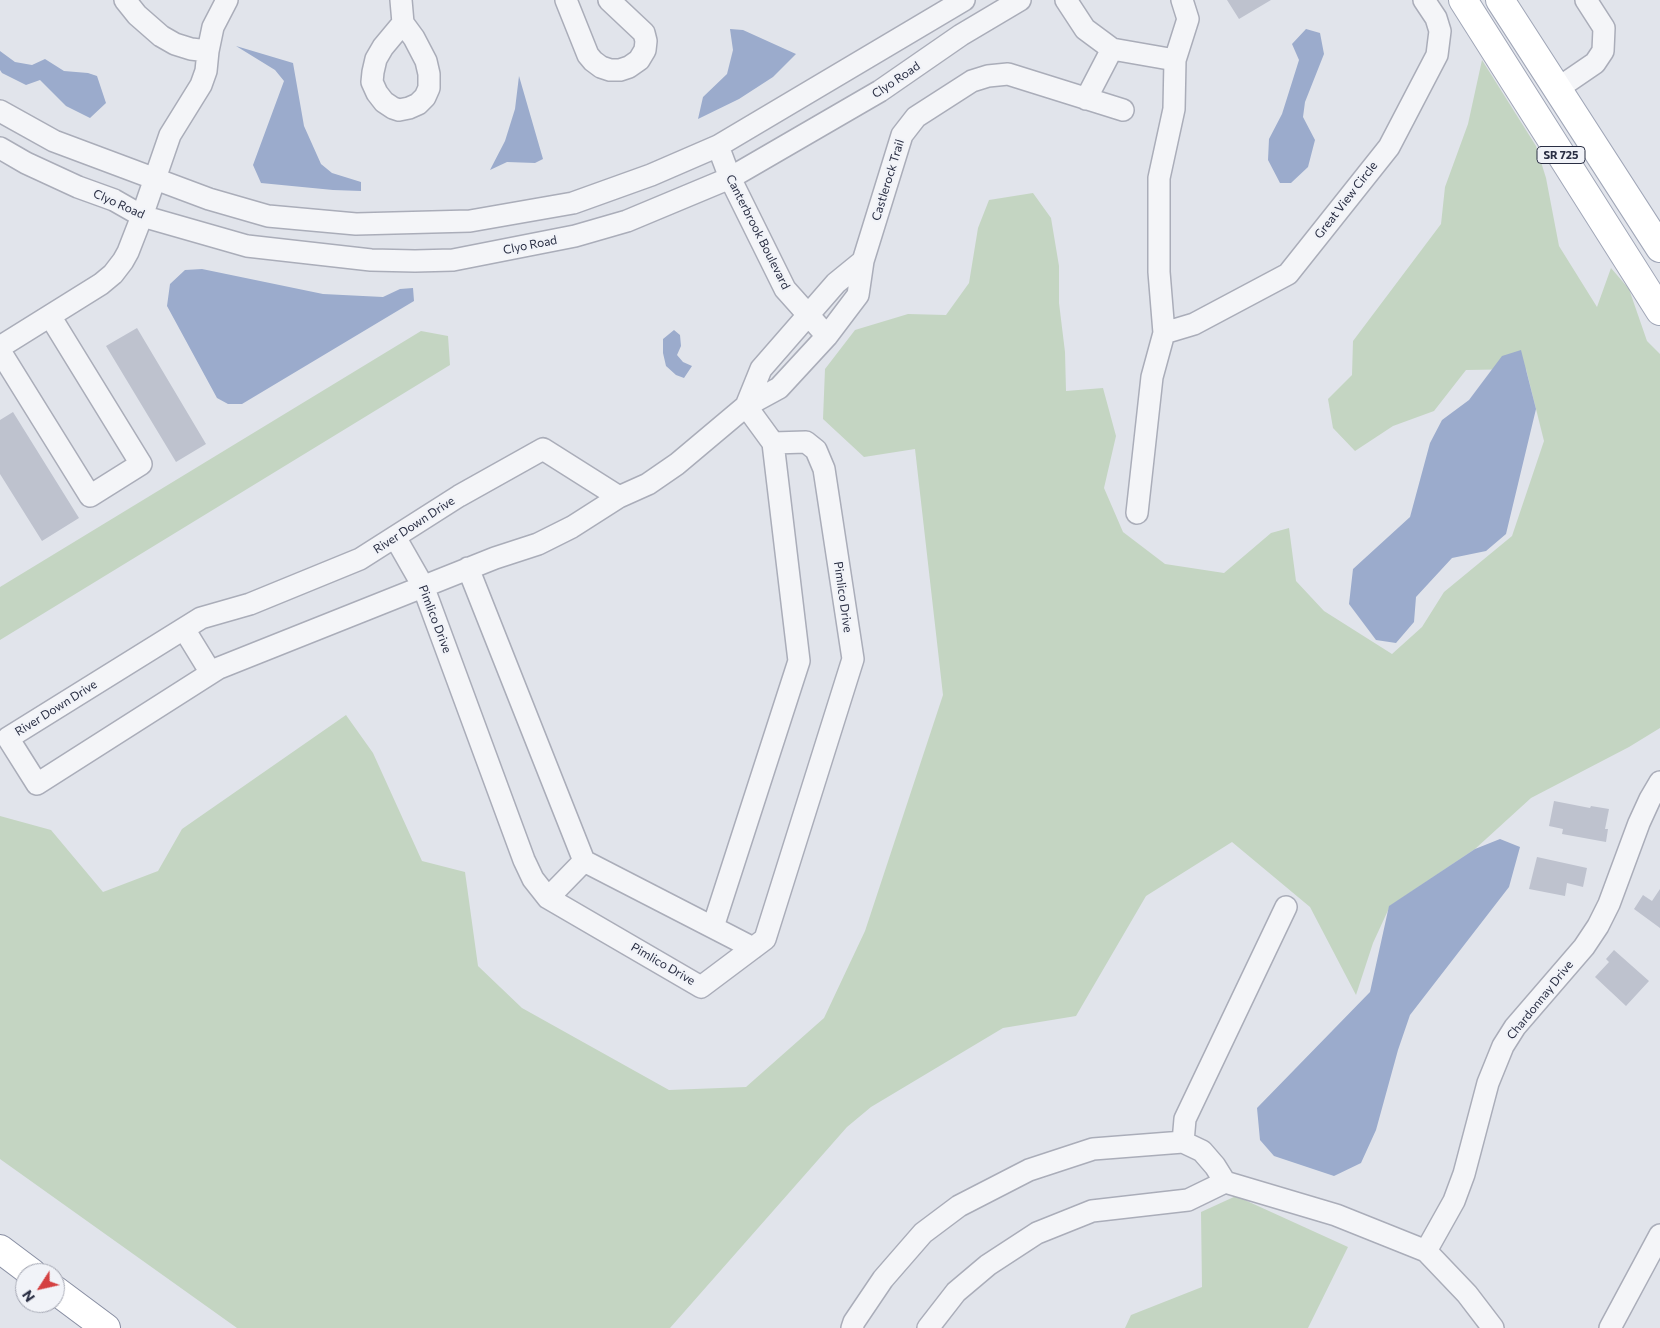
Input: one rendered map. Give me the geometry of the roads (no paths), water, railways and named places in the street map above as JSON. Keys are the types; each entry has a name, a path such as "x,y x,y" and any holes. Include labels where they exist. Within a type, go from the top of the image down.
{"main road":[{"name":"SR 725","path":"1463,0 1660,311"},
{"name":"SR 725","path":"1500,0 1660,248"},
{"path":"1530,106 1557,88"},
{"path":"0,1249 19,1263"},
{"path":"65,1297 106,1328"}],"street":[{"path":"124,0 137,15 161,36 176,44 208,51"},
{"path":"0,347 101,284 113,274 128,252 170,135 202,85 213,27 227,0"},
{"path":"401,0 402,23"},
{"path":"566,0 588,55 593,62 610,70 620,70 630,67 639,60 645,50 646,41 644,33 609,0"},
{"path":"0,112 54,141 209,199 268,216 356,224 470,221 573,203 651,175 718,146 964,0"},
{"name":"Clyo Road","path":"0,148 26,163 78,187 114,200 142,216 247,246 371,260 416,262 453,260 575,236 627,221 730,178 880,91 960,35 1020,0"},
{"path":"1066,0 1085,29 1112,49 1176,60"},
{"path":"1138,513 1152,377 1164,334 1159,272 1159,178 1174,109 1176,60 1188,19 1182,0"},
{"name":"Great View Circle","path":"1164,334 1194,324 1288,274 1389,147 1437,55 1440,31 1436,18 1424,0"},
{"path":"1557,88 1595,63 1603,51 1604,28 1586,0"},
{"path":"1086,99 1112,49"},
{"name":"Castlerock Trail","path":"827,336 858,295 863,261 902,135 916,117 972,81 988,76 1008,74 1123,110"},
{"name":"Canterbrook Boulevard","path":"718,146 730,178 785,289 827,336"},
{"path":"809,315 836,283 863,261"},
{"name":"River Down Drive","path":"746,406 761,369 809,315"},
{"path":"0,351 90,496 142,464 50,316"},
{"name":"River Down Drive","path":"619,497 543,449 459,496 360,559 250,604 201,618 8,738 37,784 219,668 468,568 538,544 572,527 619,497 648,484 677,464 746,406 779,388 827,336"},
{"path":"713,927 799,661 773,443 746,406"},
{"name":"Pimlico Drive","path":"395,537 423,586 524,860 533,879 548,898 701,986 765,939 853,659 824,469 816,450 806,442 773,443"},
{"path":"468,568 584,861 753,948"},
{"path":"184,629 211,673"},
{"name":"Chardonnay Drive","path":"1426,1251 1454,1202 1464,1174 1488,1083 1503,1046 1515,1027 1584,947 1598,926 1609,904 1639,823 1660,782"},
{"path":"548,898 584,861"},
{"path":"1183,1142 1185,1119 1286,907"},
{"path":"852,1328 854,1322 883,1279 923,1233 959,1206 1029,1170 1092,1149 1183,1142 1202,1151 1215,1166 1225,1182 1336,1214 1426,1251 1468,1294 1493,1328"},
{"path":"928,1328 956,1292 988,1265 1037,1233 1092,1211 1188,1200 1225,1182"},
{"path":"1610,1328 1660,1235"}],"water":[{"path":"730,29 743,30 796,54 773,77 739,99 698,119 703,97 727,74 733,50"},
{"path":"1306,29 1320,33 1324,54 1305,102 1303,117 1315,140 1308,167 1291,183 1280,183 1268,160 1269,139 1282,114 1299,60 1292,44"},
{"path":"236,46 293,63 304,126 321,164 332,173 361,182 361,191 261,183 253,165 284,81 275,70"},
{"path":"0,51 15,62 32,65 45,59 64,71 88,73 97,76 106,103 90,118 66,106 40,80 26,85 2,73 0,70"},
{"path":"519,76 543,159 535,163 507,162 490,170 505,141 515,109"},
{"path":"202,269 323,294 383,297 400,289 413,288 414,301 242,404 228,404 217,398 167,306 170,284 185,270"},
{"path":"674,330 680,335 681,346 677,355 683,362 692,366 684,378 676,375 666,366 663,353 663,339"},
{"path":"1521,350 1536,409 1506,534 1486,551 1452,558 1416,597 1414,622 1396,643 1376,640 1349,604 1353,569 1410,517 1430,443 1442,420 1469,400 1502,356"},
{"path":"1500,839 1520,847 1509,887 1410,1015 1398,1050 1376,1130 1361,1163 1334,1176 1274,1156 1260,1140 1257,1108 1370,992 1389,906 1475,849"}]}
